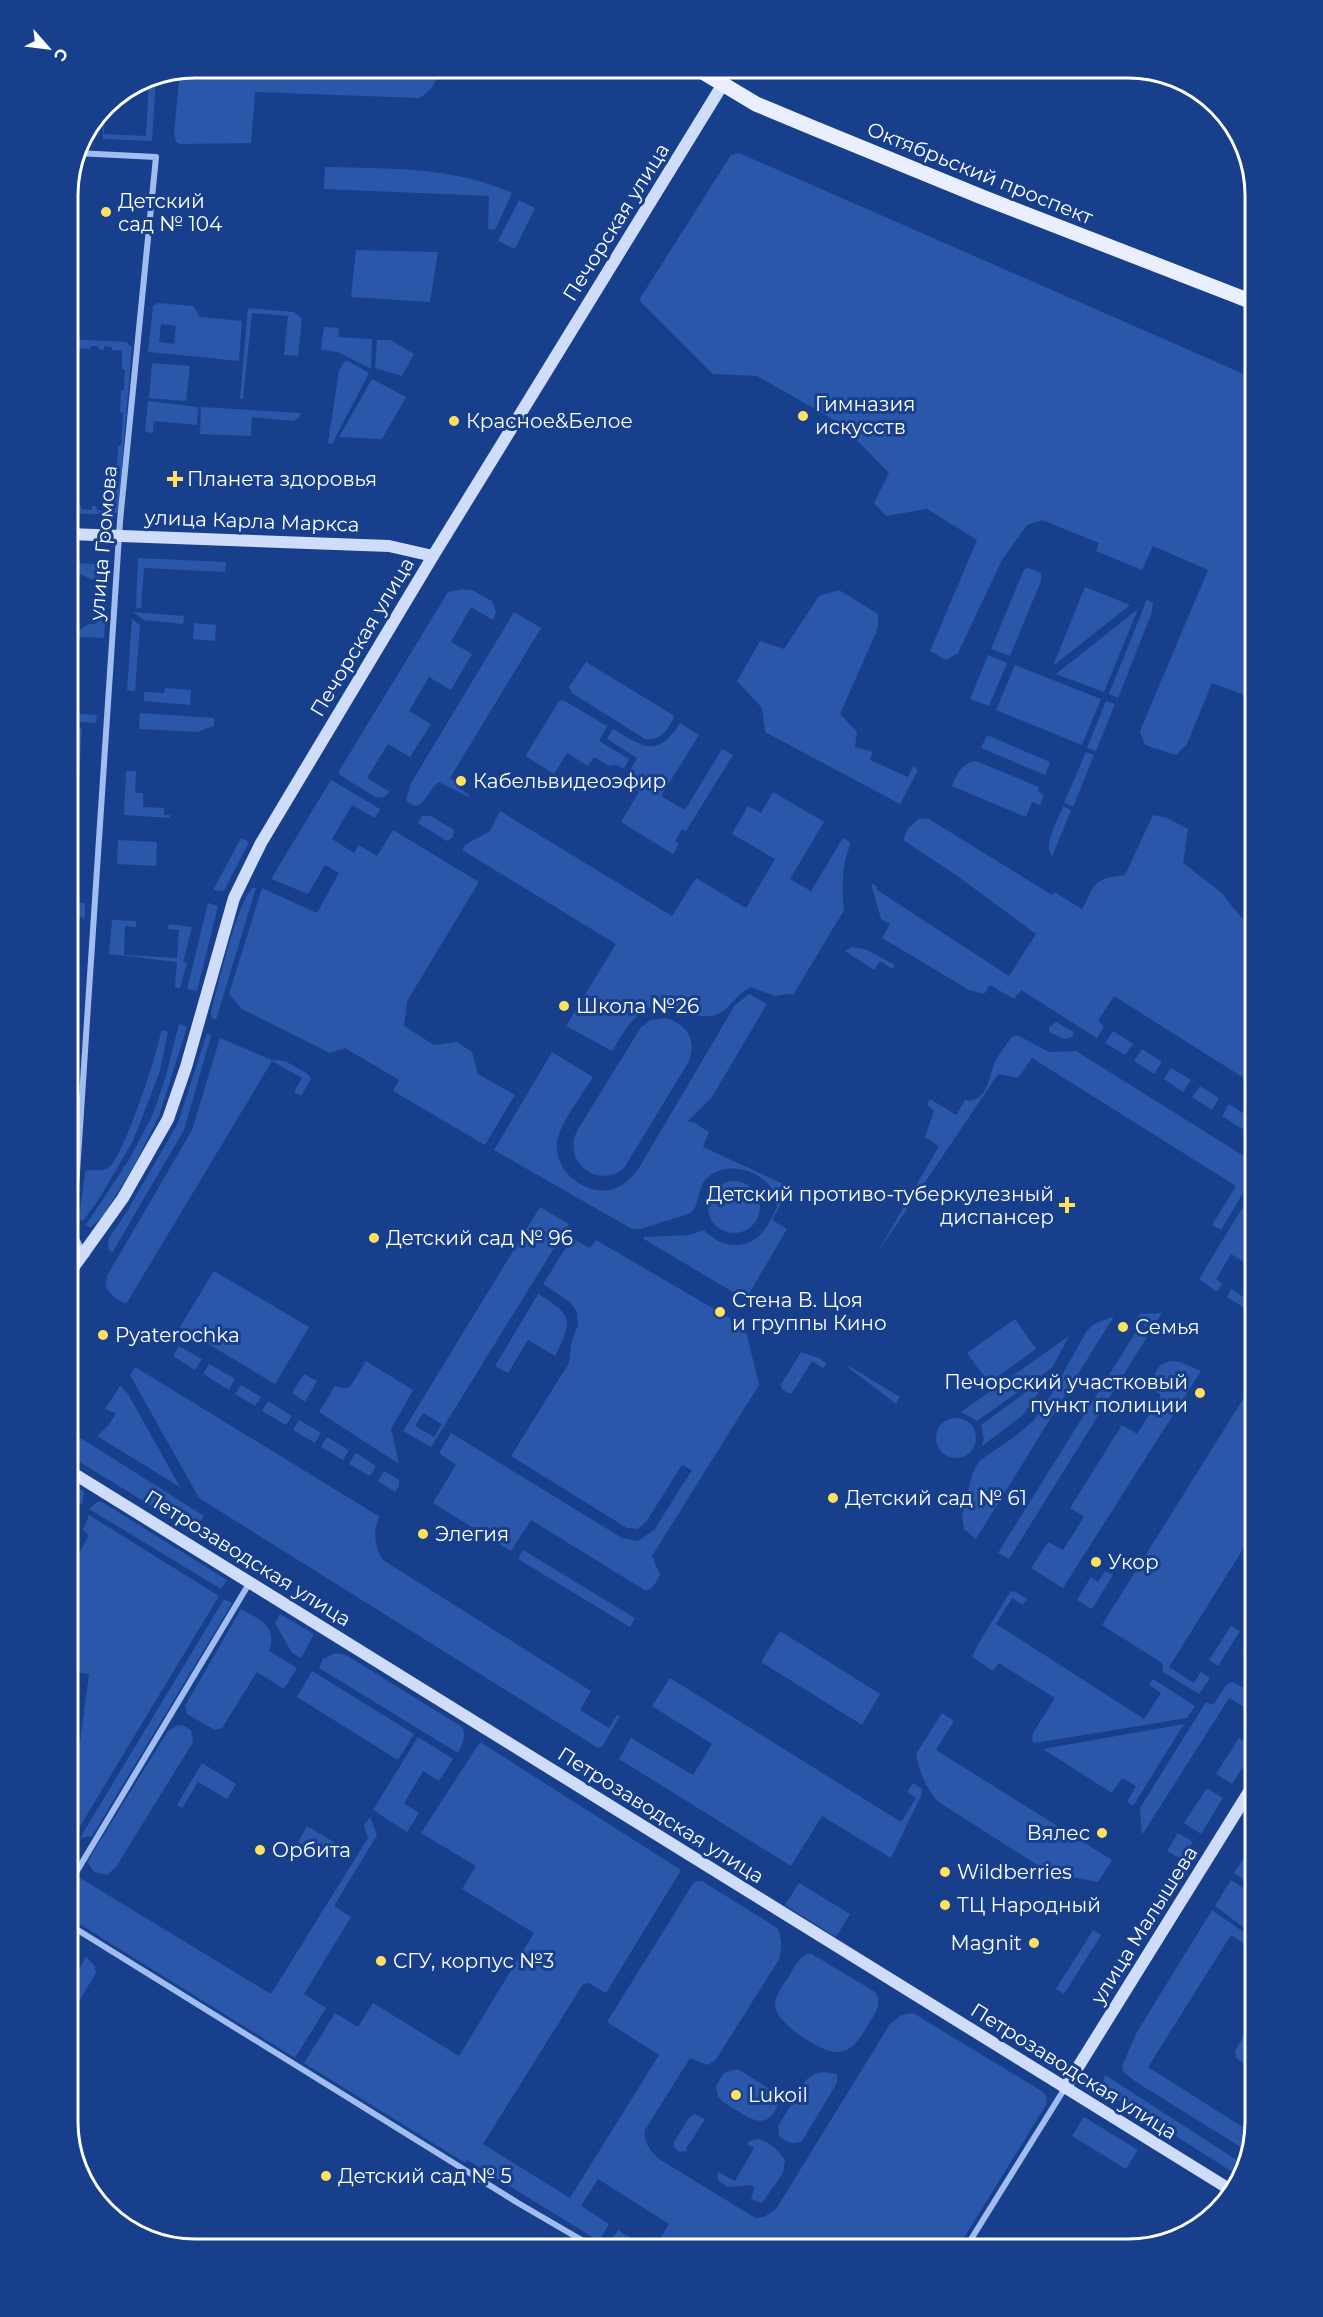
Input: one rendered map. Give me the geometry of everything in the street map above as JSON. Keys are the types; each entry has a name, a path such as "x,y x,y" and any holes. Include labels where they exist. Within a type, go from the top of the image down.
{"main road":[{"name":"Октябрьский проспект","path":"713,78 756,104 849,143 993,202 1245,299"}],"street":[{"name":"Печорская улица","path":"84,1253 123,1198 168,1119 186,1067 234,898 243,876 433,556 726,78"},
{"name":"улица Громова","path":"78,1162 119,536 156,157 86,153"},
{"name":"улица Карла Маркса","path":"78,534 389,546 433,556"},
{"name":"улица Громова","path":"78,1242 84,1253"},
{"path":"78,1251 84,1253 78,1261"},
{"name":"Петрозаводская улица","path":"78,1476 1225,2187"},
{"path":"78,1869 250,1582"},
{"name":"улица Малышева","path":"1065,2088 1245,1800"},
{"path":"78,1930 580,2239"},
{"path":"971,2239 1065,2088"}],"shaded area":[{"path":"436,78 427,92 419,98 255,92 251,143 180,144 176,142 174,133 179,79"},
{"path":"155,85 152,141 103,139 103,123 104,121 104,134 146,136 148,88"},
{"path":"739,153 1245,375 1245,695 1212,683 1187,744 1176,755 1145,745 1140,731 1208,570 1153,546 1142,570 1096,551 1099,543 1042,520 1027,525 1002,560 958,653 946,660 930,651 977,540 927,509 886,516 874,503 889,473 841,424 757,376 713,374 639,300 731,155"},
{"path":"325,167 444,173 489,184 512,193 495,230 488,229 489,196 324,189"},
{"path":"519,200 535,208 515,249 498,241"},
{"path":"356,250 438,252 430,302 351,297"},
{"path":"158,303 193,306 200,317 242,321 239,361 148,352 153,306","holes":["161,324 176,326 174,344 159,342"]},
{"path":"248,308 294,312 302,319 298,356 284,355 288,316 252,313 243,399 240,399"},
{"path":"324,327 339,328 338,337 372,339 371,369 338,352 321,350"},
{"path":"78,340 126,342 132,347 118,511 114,515 78,513 78,506 82,509 92,510 92,506 96,506 97,510 115,507 116,488 119,488 118,446 121,445 123,413 120,412 121,390 124,390 125,370 122,369 122,351 104,346 104,350 99,349 98,346 90,346 90,349 78,348"},
{"path":"377,340 390,340 414,354 402,376 375,368"},
{"path":"346,360 369,373 332,444 328,443 339,370"},
{"path":"152,363 190,366 186,401 149,398"},
{"path":"372,379 406,397 382,439 339,437"},
{"path":"148,401 198,407 197,425 154,421 153,433 145,432"},
{"path":"201,407 301,413 298,419 293,421 252,417 251,436 200,434"},
{"path":"138,558 226,562 225,572 144,568 141,608 136,608"},
{"path":"78,563 110,565 107,597 103,597 100,580 93,580 78,573"},
{"path":"1029,568 1041,573 1041,581 1010,656 991,649 1022,574 1025,569"},
{"path":"1085,587 1130,605 1053,666"},
{"path":"472,590 492,601 496,612 493,620 471,607 451,642 472,654 451,690 429,677 409,711 431,724 410,757 388,744 367,778 390,792 384,797 377,798 338,774 339,771 448,592"},
{"path":"839,590 878,614 878,628 840,714 857,732 855,747 873,752 870,760 908,777 913,766 918,770 900,804 765,732 762,708 737,681 760,641 784,649 819,596"},
{"path":"1147,599 1153,603 1152,612 1118,698 1109,694"},
{"path":"103,608 106,609 104,638 78,637 78,631 89,624 96,624"},
{"path":"1138,609 1104,692 1056,674"},
{"path":"133,612 184,616 183,624 144,620"},
{"path":"514,612 541,628 450,778 469,797 439,782 421,804 412,805 406,800 411,783"},
{"path":"132,619 140,625 135,691 127,690"},
{"path":"194,623 216,625 215,641 193,639"},
{"path":"988,655 1007,663 989,706 970,699"},
{"path":"586,662 673,715 674,718 666,730 655,738 645,739 572,693 569,687"},
{"path":"1015,665 1101,699 1082,745 996,710"},
{"path":"165,688 191,690 190,705 144,701 144,692 164,693"},
{"path":"563,700 607,726 599,741 629,759 624,769 616,765 609,766 594,757 588,766 567,753 554,774 527,757 526,755 559,701"},
{"path":"1106,701 1115,704 1096,751 1087,748"},
{"path":"140,713 214,718 214,726 197,732 139,729"},
{"path":"78,714 97,715 96,723 78,722"},
{"path":"680,723 699,735 661,796 685,810 722,749 733,755 686,831 682,829 675,841 679,844 673,854 621,822 639,792 626,784 628,774 637,758 607,739 613,729 642,745 657,745 664,742"},
{"path":"78,727 82,728 78,794"},
{"path":"987,735 1050,762 1045,775 981,748"},
{"path":"1086,752 1094,755 1073,807 1064,803"},
{"path":"976,761 1039,787 1038,792 1044,795 1040,805 1032,802 1026,817 952,786 960,770"},
{"path":"126,771 136,771 135,793 143,793 143,807 164,808 164,815 170,815 170,818 124,815"},
{"path":"331,780 380,809 375,818 352,805 332,839 354,853 359,845 377,856 393,830 479,882 407,1001 404,1026 434,1045 457,1042 472,1052 478,1074 515,1095 485,1145 393,1091 399,1080 345,1048 330,1053 242,1009 229,994 262,888 317,913 339,873 325,865 308,894 271,879"},
{"path":"773,792 824,822 790,879 811,891 843,838 850,842 843,873 844,910 793,995 775,996 751,987 740,994 722,1012 710,1016 701,1016 662,1006 652,1007 636,1017 612,1051 566,1026 616,944 462,850 465,845 490,831 500,811 672,916 696,878 746,908 775,859 732,834 748,806 761,813"},
{"path":"1063,806 1071,810 1052,857 1050,839"},
{"path":"1153,815 1167,818 1188,829 1183,863 1222,893 1245,921 1245,1079 1114,996 1098,1021 1104,1026 1097,1038 1021,990 1014,999 990,985 984,994 969,990 882,938 890,924 881,919 871,883 876,886 877,890 1009,976 1036,934 956,875 903,840 908,828 920,818 929,819 1052,895 1054,892 1082,909 1097,883 1106,878 1125,875"},
{"path":"422,816 431,816 454,830 453,837 447,841 418,823"},
{"path":"241,838 249,842 224,891 213,890"},
{"path":"118,840 157,842 156,866 117,864"},
{"path":"252,888 256,888 216,1020 212,1018 211,1012 223,966 240,911"},
{"path":"78,902 85,903 85,919 78,916"},
{"path":"208,903 218,906 197,991 187,989"},
{"path":"112,920 136,921 136,927 125,926 124,955 177,958 179,930 168,929 169,924 192,927 183,962 187,963 180,988 175,987 177,962 109,954"},
{"path":"852,947 865,949 895,965 892,969 880,961 874,970 845,951"},
{"path":"749,994 767,1004 712,1097 687,1122 693,1122 709,1132 703,1147 790,1187 772,1220 787,1229 746,1299 757,1306 768,1287 758,1307 644,1239 644,1237 690,1235 704,1230 716,1240 730,1245 752,1241 764,1230 777,1207 771,1187 755,1174 739,1169 713,1173 703,1183 696,1206 691,1213 641,1229 632,1229 494,1150 552,1052 593,1077 559,1135 557,1154 561,1164 574,1180 583,1186 604,1191 622,1185 639,1168 735,1005"},
{"path":"665,1018 679,1024 688,1034 692,1048 688,1063 624,1168 614,1174 604,1176 594,1174 578,1162 574,1153 577,1131 641,1027 651,1020"},
{"path":"1056,1022 1074,1032 1072,1037 1064,1039 1049,1032 1049,1027"},
{"path":"179,1024 187,1027 159,1116 135,1164 103,1216 90,1228 86,1225 130,1158 153,1114 165,1079"},
{"path":"161,1031 168,1032 160,1071 133,1141 97,1202 83,1221 79,1218 86,1170 104,1170 115,1159 131,1125"},
{"path":"1113,1031 1133,1044 1125,1055 1105,1043"},
{"path":"207,1033 211,1036 184,1130 112,1253 108,1248 109,1238 178,1123"},
{"path":"1019,1036 1049,1052 1076,1051 1245,1157 1245,1190 1221,1230 1212,1225 1236,1186 1032,1058 1018,1078 998,1074 876,1255 939,1146 925,1137 934,1111 927,1104 930,1099 956,1115 965,1100 977,1099 985,1091 996,1060 1011,1038"},
{"path":"220,1038 272,1060 285,1061 308,1074 311,1079 301,1096 294,1092 302,1078 272,1061 126,1304 114,1297 106,1288 107,1276 192,1130"},
{"path":"1142,1049 1162,1062 1154,1074 1134,1061"},
{"path":"1171,1068 1191,1080 1183,1092 1164,1079"},
{"path":"1200,1086 1219,1098 1212,1110 1192,1097"},
{"path":"1229,1104 1245,1114 1245,1124 1242,1129 1222,1116"},
{"path":"734,1181 744,1183 752,1189 758,1197 760,1207 758,1217 752,1225 744,1231 734,1233 724,1231 716,1225 710,1217 708,1207 710,1197 716,1189 724,1183"},
{"path":"1245,1203 1245,1263 1231,1254 1216,1279 1222,1284 1217,1292 1199,1279"},
{"path":"540,1207 569,1224 431,1447 403,1431","holes":["423,1413 442,1424 434,1437 415,1426"]},
{"path":"572,1238 590,1248 596,1240 745,1327 759,1385 652,1556 660,1575 653,1587 646,1591 531,1520 511,1551 433,1503 456,1465 439,1453 451,1433 622,1538 638,1541 654,1530 692,1470 682,1465 646,1522 637,1529 627,1528 511,1456 569,1363 571,1344 578,1325 577,1312 570,1302 543,1284"},
{"path":"214,1271 309,1327 275,1384 180,1327"},
{"path":"1231,1289 1245,1298 1245,1308 1227,1297"},
{"path":"538,1294 564,1313 567,1326 565,1334 555,1356 528,1340 508,1373 495,1366"},
{"path":"1162,1313 1151,1331 1137,1318 1140,1314"},
{"path":"1114,1316 976,1539 964,1529 962,1515 972,1475 979,1461 1033,1421 1051,1395 1086,1332 1094,1324"},
{"path":"1015,1319 1036,1349 989,1383 967,1353"},
{"path":"1137,1330 1147,1337 1009,1559 998,1553"},
{"path":"1069,1336 1052,1368 977,1421 961,1412"},
{"path":"179,1346 202,1359 195,1370 173,1356"},
{"path":"801,1352 819,1358 827,1364 823,1368 812,1361 792,1393 787,1393 780,1386"},
{"path":"366,1361 413,1390 391,1429 399,1464 319,1412 335,1386 350,1387"},
{"path":"1170,1361 1180,1362 1201,1371 1063,1588 1031,1568 1048,1542 1063,1550 1084,1517 1070,1508 1122,1425 1137,1434 1161,1395 1147,1386 1160,1365"},
{"path":"209,1364 235,1379 229,1390 203,1374"},
{"path":"849,1366 900,1397 896,1404 849,1368"},
{"path":"135,1367 380,1517 376,1528 376,1539 383,1560 591,1691 580,1710 609,1728 617,1715 620,1716 602,1747 598,1748 199,1498 130,1375"},
{"path":"304,1374 317,1381 305,1402 292,1393"},
{"path":"1051,1374 1023,1415 982,1446 984,1439 981,1425"},
{"path":"241,1385 261,1397 255,1406 235,1394"},
{"path":"120,1386 128,1394 180,1487 97,1436 109,1425 116,1413 105,1409"},
{"path":"1245,1396 1245,1546 1169,1667 1194,1683 1201,1672 1210,1678 1199,1694 1163,1672 1162,1663 1102,1625"},
{"path":"268,1401 292,1416 286,1425 262,1411"},
{"path":"956,1418 970,1424 976,1438 970,1452 956,1458 942,1452 936,1438 942,1424"},
{"path":"299,1420 321,1433 315,1443 293,1430"},
{"path":"78,1436 204,1516 198,1525 176,1521 78,1461"},
{"path":"327,1437 349,1450 343,1460 321,1447"},
{"path":"356,1453 376,1466 370,1476 349,1464"},
{"path":"384,1471 399,1480 399,1486 395,1492 378,1481"},
{"path":"78,1488 84,1492 82,1505 78,1502"},
{"path":"97,1502 102,1502 227,1580 221,1589 89,1509"},
{"path":"89,1515 219,1596 78,1829 78,1742 80,1742 89,1674 78,1672 78,1553 89,1535 83,1530"},
{"path":"523,1550 635,1618 630,1627 518,1559"},
{"path":"1105,1571 1113,1575 1092,1609 1077,1600 1091,1577 1098,1582"},
{"path":"1014,1591 1027,1599 1023,1605 1012,1598 996,1624 1144,1719 1161,1693 1149,1685 1153,1679 1195,1706 1187,1718 1035,1743 1032,1741 1033,1733 1055,1698 999,1663 993,1671 972,1657 1010,1592"},
{"path":"224,1599 232,1603 92,1836 80,1838"},
{"path":"241,1609 261,1620 269,1629 271,1642 269,1651 297,1668 284,1689 257,1672 222,1728 215,1730 187,1714 185,1706"},
{"path":"280,1614 314,1634 301,1658 292,1653 275,1623"},
{"path":"1231,1626 1240,1631 1218,1666 1209,1660"},
{"path":"780,1631 880,1694 862,1725 761,1662"},
{"path":"335,1653 346,1655 462,1727 464,1737 458,1753 319,1668 323,1659"},
{"path":"312,1671 414,1734 398,1760 297,1697"},
{"path":"670,1678 901,1822 916,1798 907,1792 913,1783 922,1789 921,1796 891,1858 822,1816 791,1866 619,1759 631,1738 693,1775 712,1744 652,1706"},
{"path":"1233,1682 1245,1689 1245,1708 1229,1698 1142,1835 1140,1808 1206,1702 1213,1705 1227,1684"},
{"path":"942,1713 954,1721 936,1750 1112,1860 1098,1882 1050,1873 936,1799 924,1781 916,1754"},
{"path":"1184,1724 1133,1806 1127,1802 1136,1786 1122,1778 1112,1793 1043,1749"},
{"path":"178,1725 191,1730 193,1742 116,1867 107,1875 94,1872 88,1863 89,1859 168,1731"},
{"path":"418,1737 453,1759 439,1781 423,1771 404,1803 419,1813 407,1832 373,1810"},
{"path":"1239,1738 1245,1742 1245,1764 1232,1784 1216,1774"},
{"path":"480,1742 681,1870 606,1993 588,1983 583,1984 483,2144 570,2198 659,2055 607,2022 694,1882 702,1881 777,1928 781,1940 780,1953 778,1961 715,2061 707,2065 690,2058 645,2130 646,2142 659,2159 756,2218 764,2217 776,2209 890,2024 902,2015 913,2013 1043,2092 1047,2098 1046,2105 963,2239 660,2239 669,2224 598,2179 581,2206 609,2224 600,2239 596,2239 467,2160 465,2163 304,2063 335,2013 358,2027 373,2003 459,2056 534,1933 462,1889 476,1866 421,1833"},
{"path":"202,1763 236,1784 227,1799 198,1782 182,1808 177,1805"},
{"path":"1207,1788 1223,1798 1201,1834 1184,1823"},
{"path":"370,1817 377,1835 334,1906 351,1917 304,1994 326,2008 295,2058 78,1923 78,1881 80,1878 271,1994 368,1838 364,1826"},
{"path":"307,1826 337,1844 328,1860 298,1842"},
{"path":"1178,1833 1193,1842 1181,1859 1167,1851"},
{"path":"1244,1858 1245,1858 1245,1881 1234,1873"},
{"path":"1231,1880 1245,1889 1245,1928 1215,1906"},
{"path":"799,1883 850,1914 836,1937 785,1905"},
{"path":"1212,1910 1245,1933 1245,1944 1231,1935 1148,2067 1245,2128 1242,2148 1133,2080 1123,2071 1122,2066 1137,2032"},
{"path":"1093,1930 1101,1935 1064,1994 1056,1989"},
{"path":"810,1953 875,1992 877,1996 877,2009 870,2021 856,2043 844,2051 838,2052 822,2048 800,2036 782,2020 777,2012 776,1997 798,1962"},
{"path":"86,1957 95,1966 96,1973 78,2003 78,1971"},
{"path":"1245,2034 1245,2064 1236,2058 1235,2051"},
{"path":"738,2069 776,2093 779,2102 767,2119 762,2121 751,2119 718,2097 716,2086 724,2073"},
{"path":"823,2072 837,2074 837,2083 802,2141 790,2143 779,2136 778,2126 806,2080 814,2074"},
{"path":"1105,2075 1238,2161 1234,2173 1114,2097 1105,2088 1103,2082"},
{"path":"694,2114 705,2119 686,2149 688,2151 680,2152 674,2147 674,2142 688,2119"},
{"path":"1084,2117 1138,2150 1126,2169 1072,2136"},
{"path":"758,2139 773,2147 785,2160 783,2173 762,2203 751,2199 754,2189 752,2185 727,2187 718,2180 718,2172 735,2181 754,2148 747,2144"},
{"path":"618,2230 632,2239 612,2239"}],"place":[{"name":"Детский сад № 104","path":"106,212"},
{"name":"Гимназия искусств","path":"803,416"},
{"name":"Красное&Белое","path":"454,421"},
{"name":"Планета здоровья","path":"175,479"},
{"name":"Кабельвидеоэфир","path":"461,781"},
{"name":"Школа №26","path":"564,1006"},
{"name":"Детский противо-туберкулезный диспансер","path":"1067,1205"},
{"name":"Детский сад № 96","path":"374,1238"},
{"name":"Стена В. Цоя и группы Кино","path":"720,1312"},
{"name":"Семья","path":"1123,1327"},
{"name":"Pyaterochka","path":"103,1335"},
{"name":"Печорский участковый пункт полиции","path":"1200,1393"},
{"name":"Детский сад № 61","path":"833,1498"},
{"name":"Элегия","path":"423,1534"},
{"name":"Укор","path":"1096,1562"},
{"name":"Вялес","path":"1102,1833"},
{"name":"Орбита","path":"260,1850"},
{"name":"Wildberries","path":"945,1872"},
{"name":"ТЦ Народный","path":"945,1905"},
{"name":"Magnit","path":"1034,1943"},
{"name":"СГУ, корпус №3","path":"381,1961"},
{"name":"Lukoil","path":"736,2095"},
{"name":"Детский сад № 5","path":"326,2176"}]}
